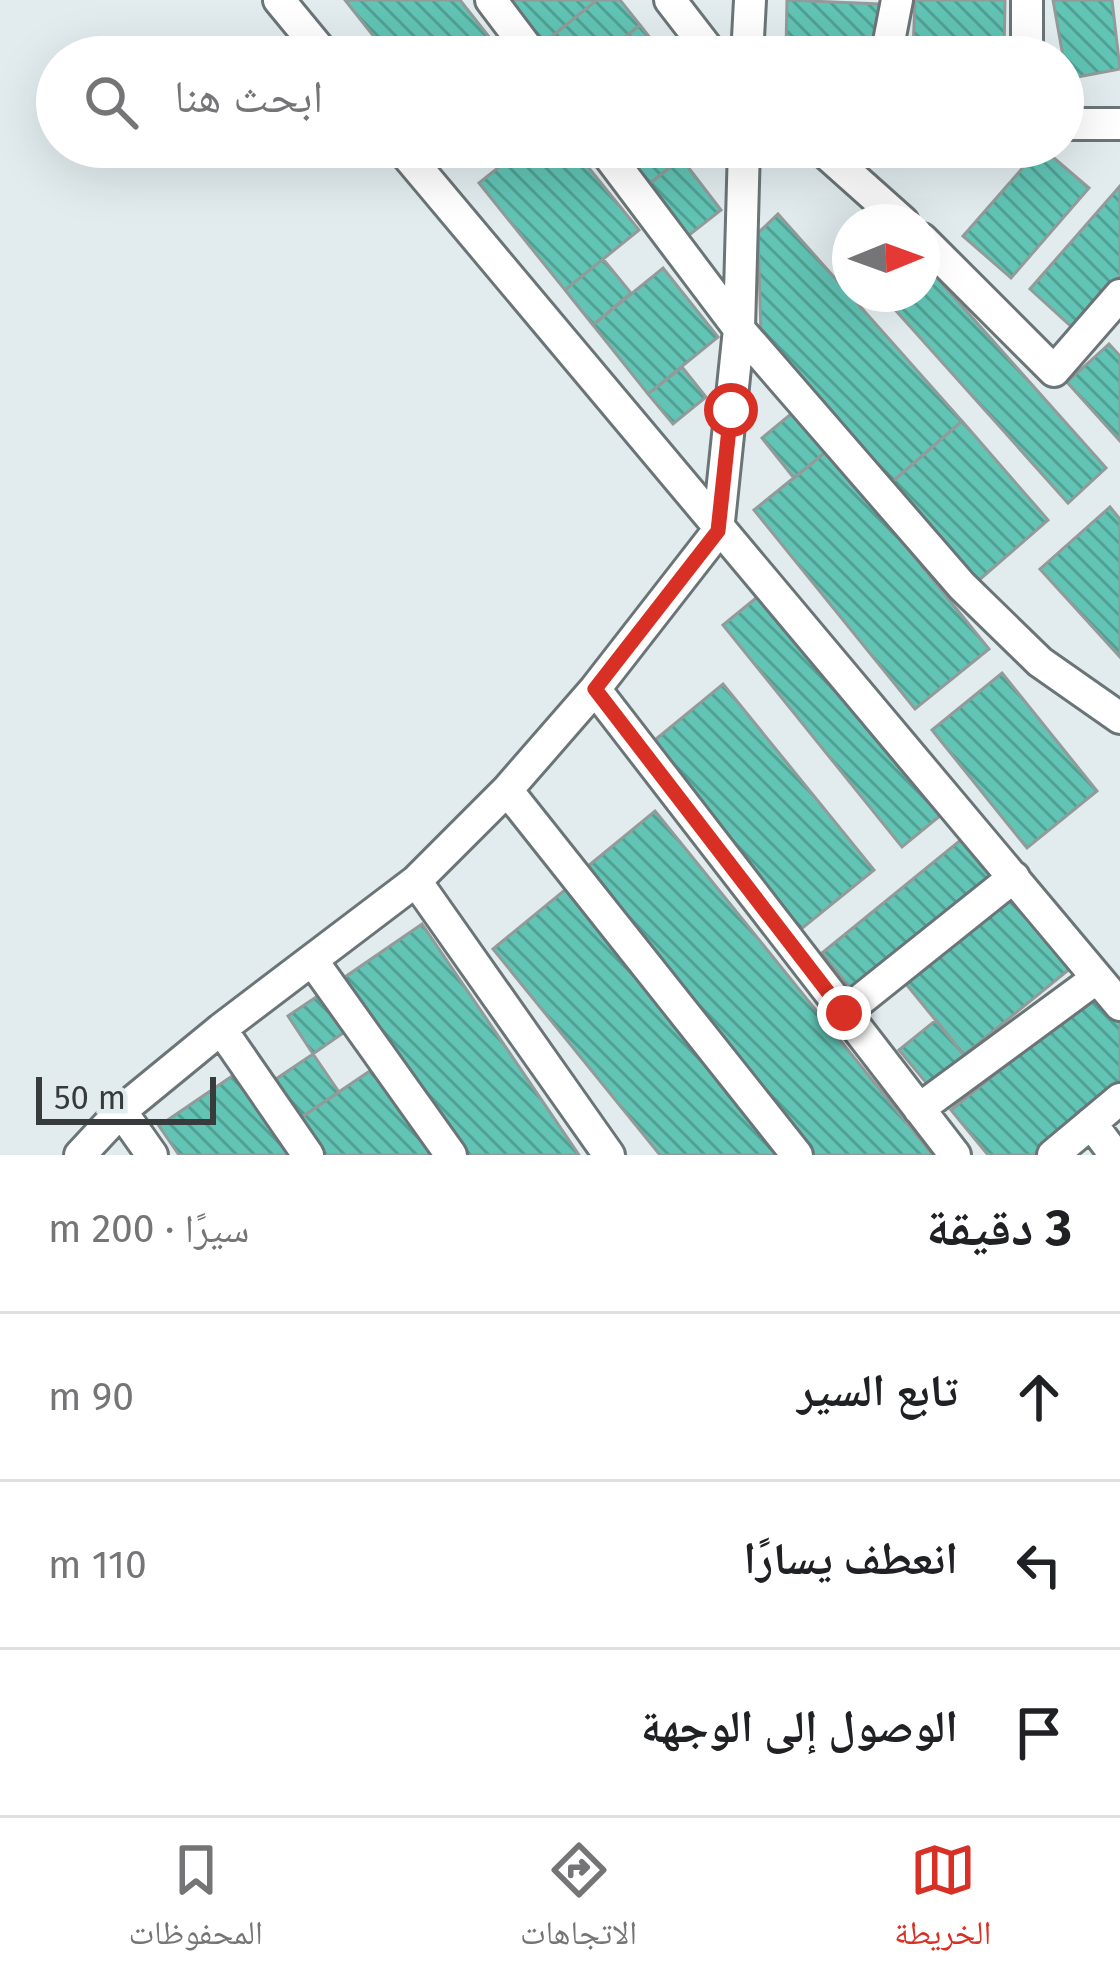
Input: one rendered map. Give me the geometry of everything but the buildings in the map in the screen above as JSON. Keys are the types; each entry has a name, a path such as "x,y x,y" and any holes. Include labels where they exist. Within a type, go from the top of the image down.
{"street":[{"path":"278,0 308,36"},
{"path":"491,0 518,36"},
{"path":"670,0 698,36"},
{"path":"748,36 750,0"},
{"path":"890,36 897,0"},
{"path":"1027,36 1028,0"},
{"path":"1084,124 1120,124"},
{"path":"417,168 1120,1005"},
{"path":"618,168 739,329 992,618 1040,662 1120,718"},
{"path":"80,1155 121,1111 221,1029 416,881 507,790 595,689 718,531 739,329 743,168"},
{"path":"843,168 883,204"},
{"path":"940,256 1054,371 1120,296"},
{"path":"595,689 955,1155"},
{"path":"507,790 797,1155"},
{"path":"844,1013 1014,877"},
{"path":"416,881 609,1155"},
{"path":"312,960 451,1155"},
{"path":"919,1109 1097,978"},
{"path":"221,1029 308,1155"},
{"path":"1053,1155 1120,1099"},
{"path":"121,1111 152,1155"},
{"path":"1091,1124 1115,1155"}],"route":[{"path":"731,410 718,531 595,689 844,1013"}]}
